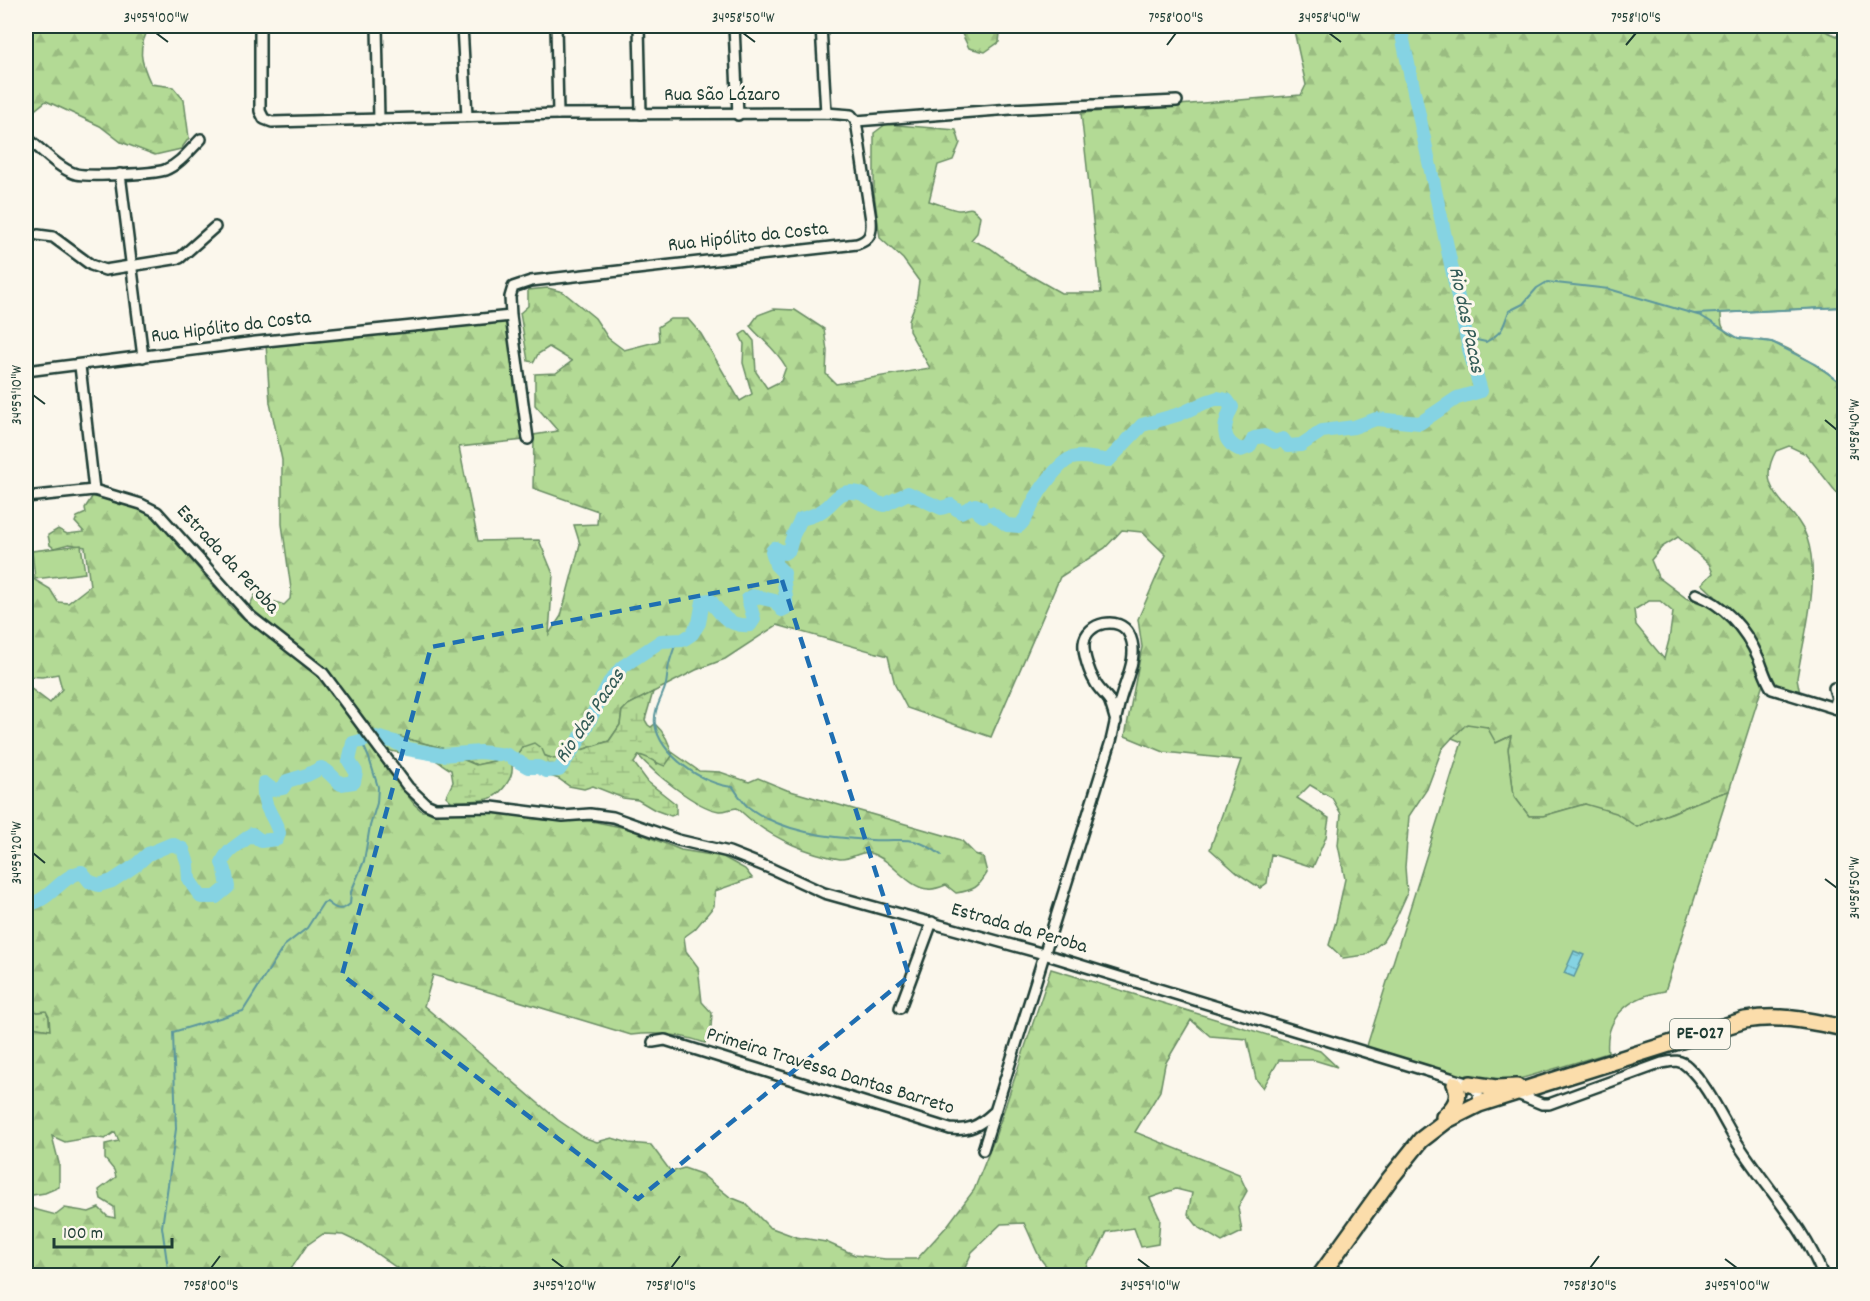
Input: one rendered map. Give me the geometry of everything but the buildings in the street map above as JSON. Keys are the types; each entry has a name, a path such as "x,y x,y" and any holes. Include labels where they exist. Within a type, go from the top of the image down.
{"main road":[{"name":"PE-027","path":"1320,1275 1420,1140 1447,1120 1476,1106 1745,1020 1788,1017 1845,1028"},
{"path":"1420,1140 1454,1106 1462,1084 1506,1088 1558,1078"}],"street":[{"name":"Rua São Lázaro","path":"260,26 260,106 264,118 272,122 558,114 826,113 851,115 856,121 1011,109 1174,101"},
{"path":"377,26 379,120"},
{"path":"462,26 467,116"},
{"path":"556,26 558,114"},
{"path":"639,26 641,114"},
{"path":"734,26 738,115"},
{"path":"821,26 826,113"},
{"name":"Rua Hipólito da Costa","path":"26,371 256,342 511,316 510,297 513,288 531,281 864,242 872,229 856,121"},
{"path":"27,138 57,162 83,175 164,170 181,159 201,139"},
{"path":"120,174 143,357"},
{"path":"38,235 53,237 100,270 105,270 180,258 214,227"},
{"path":"511,316 528,439"},
{"path":"80,366 94,489"},
{"name":"Estrada da Peroba","path":"26,497 94,489 141,504 157,512 249,615 323,673 408,787 420,800 435,808 492,807 563,816 590,814 613,817 678,840 729,852 824,893 1044,954 1441,1075 1462,1084"},
{"path":"1696,594 1712,600 1727,611 1742,629 1752,643 1769,684 1777,692 1845,711"},
{"path":"983,1150 1116,722 1131,666 1133,649 1130,634 1122,626 1106,622 1090,629 1084,642 1086,659 1094,682 1110,701 1116,722"},
{"path":"1834,688 1837,698 1834,708"},
{"path":"900,1008 932,922"},
{"name":"Primeira Travessa Dantas Barreto","path":"653,1042 665,1040 950,1129 964,1131 974,1128 993,1113"},
{"path":"1515,1093 1542,1104 1549,1104 1662,1063 1678,1061 1683,1063 1705,1090 1739,1145 1814,1251 1823,1275"},
{"path":"1441,1075 1478,1092 1476,1106"},
{"path":"1462,1084 1464,1092 1476,1106"}],"highlighted area":[{"path":"782,580 909,976 638,1199 342,975 431,647"}],"green space":[{"path":"26,26 150,26 143,41 142,61 151,84 173,87 184,100 189,138 181,149 155,155 121,142 100,126 46,101 26,117"},
{"path":"912,26 1001,26 999,42 985,52 969,48 959,28 947,33 936,34"},
{"path":"1293,26 1818,26 1844,39 1844,307 1721,313 1723,328 1729,334 1739,338 1766,341 1789,349 1844,385 1844,502 1806,454 1789,446 1776,451 1770,466 1769,478 1772,488 1802,526 1811,554 1810,608 1797,678 1800,694 1798,702 1770,693 1763,684 1729,791 1637,827 1585,804 1543,816 1529,816 1514,796 1508,749 1510,736 1496,743 1453,737 1442,749 1427,789 1409,816 1405,867 1407,894 1394,923 1383,941 1366,955 1343,958 1329,945 1345,879 1338,845 1341,814 1332,798 1310,785 1297,798 1329,818 1326,837 1313,867 1271,854 1267,883 1260,888 1237,873 1210,849 1241,760 1164,752 1125,736 1142,647 1138,619 1166,555 1142,532 1122,530 1105,548 1060,577 991,737 907,708 895,685 888,656 777,625 725,659 696,670 628,705 622,711 620,725 609,741 554,759 522,747 517,755 477,765 442,748 400,737 361,733 414,804 422,811 490,812 545,820 591,821 626,828 681,850 723,857 745,869 752,878 715,891 714,906 695,929 684,937 686,951 698,967 702,1002 712,1013 711,1027 705,1043 668,1034 631,1035 433,975 424,1006 558,1120 583,1137 597,1142 612,1138 629,1143 651,1145 671,1172 684,1168 701,1174 730,1197 745,1203 769,1227 796,1237 826,1242 855,1255 885,1259 917,1259 947,1226 974,1190 994,1140 1051,969 1320,1051 1337,1067 1314,1060 1279,1060 1263,1088 1256,1079 1247,1039 1210,1036 1191,1020 1165,1064 1160,1091 1135,1132 1239,1174 1247,1191 1238,1207 1242,1232 1222,1242 1199,1228 1188,1214 1192,1193 1176,1189 1150,1198 1160,1219 1158,1244 1141,1247 1134,1228 1107,1232 1095,1256 1088,1261 1085,1270 1058,1272 1050,1269 1039,1255 1024,1223 1001,1224 972,1252 962,1275 502,1276 494,1267 479,1268 469,1275 407,1275 364,1245 343,1235 323,1234 307,1245 287,1275 26,1275 26,1207 56,1215 65,1208 89,1212 99,1208 107,1216 115,1218 114,1207 101,1199 99,1190 116,1177 114,1170 105,1159 105,1144 119,1141 115,1132 105,1139 93,1137 65,1142 52,1136 59,1163 59,1187 45,1193 26,1196 26,1026 50,1030 46,1011 38,1012 26,1008 26,685 50,703 62,689 58,674 42,677 26,676 26,577 50,589 58,602 68,603 90,586 85,547 69,544 54,548 50,545 48,535 58,529 67,534 84,532 75,522 77,517 86,513 85,508 92,497 118,500 144,511 158,521 243,618 255,595 284,605 290,599 291,589 282,524 282,460 270,403 266,344 509,319 524,440 459,447 478,541 539,540 553,574 549,634 561,616 580,544 574,525 597,524 598,511 533,488 534,435 558,431 535,405 535,374 556,373 572,361 549,347 538,354 534,362 528,361 520,313 528,306 528,290 548,288 563,292 595,318 608,338 624,350 659,341 658,327 670,319 688,319 701,334 740,401 752,394 743,363 744,344 740,335 746,331 754,341 756,372 767,388 781,381 786,367 774,350 750,326 758,315 774,309 795,310 824,329 827,351 826,374 836,384 930,368 909,331 909,320 916,302 919,281 903,259 880,238 874,193 874,133 886,124 956,130 960,143 953,160 938,165 929,201 956,210 973,209 980,216 977,233 971,240 990,248 1022,271 1061,293 1101,293 1081,113 1301,95 1306,85","holes":["1678,537 1709,564 1713,573 1702,584 1715,596 1709,606 1686,598 1658,577 1651,560 1662,547","1649,601 1660,601 1673,612 1664,659 1636,625 1634,610"]},
{"path":"81,545 85,573 35,579 32,551"},
{"path":"653,692 645,720 651,727 655,724 662,731 672,756 665,766 639,755 634,763 648,782 676,804 676,814 671,816 638,800 623,798 593,786 584,789 569,786 559,779 516,765 512,766 511,775 506,784 495,796 482,800 452,802 446,796 453,782 451,770 430,757 391,751 385,748 375,734 400,737 442,748 476,765 517,756 522,747 534,743 542,749 545,756 554,759 609,741 620,725 622,711 628,705"},
{"path":"1467,724 1487,727 1496,743 1511,736 1508,749 1514,796 1529,816 1543,816 1585,804 1616,813 1637,827 1729,791 1665,991 1641,998 1622,1010 1610,1028 1608,1053 1506,1083 1481,1081 1366,1049 1462,742 1452,738"},
{"path":"672,752 699,771 720,772 749,782 758,778 787,790 961,840 975,854 983,857 987,873 975,888 956,893 946,885 933,889 920,887 878,856 867,852 840,859 805,849 771,833 737,808 719,811 699,803 664,779 638,755 649,757 657,764 672,756"},
{"path":"26,1008 38,1012 46,1010 50,1031 26,1026"}],"water":[{"path":"1574,951 1584,955 1574,977 1564,973"}],"waterway":[{"name":"Rio das Pacas","path":"26,904 41,900 67,879 82,872 90,882 99,885 112,881 148,854 172,844 183,849 188,864 189,880 201,897 216,897 228,887 222,863 231,850 252,834 261,841 277,839 279,833 266,805 264,783 273,790 283,788 287,781 321,768 341,784 354,782 356,772 349,761 353,743 376,737 395,742 408,749 442,755 480,752 507,755 528,767 538,767 547,771 559,770 578,742 609,683 622,667 661,641 683,640 692,634 699,623 703,601 710,600 726,619 743,625 750,625 754,619 748,599 753,596 775,601 782,610 786,608 784,573 776,565 772,551 775,548 784,553 789,550 801,519 821,512 846,492 862,494 884,505 908,493 941,508 951,505 961,512 975,505 981,507 979,513 983,516 991,513 1007,525 1019,526 1045,484 1067,460 1082,457 1109,460 1142,425 1180,414 1218,398 1227,400 1232,407 1225,432 1229,442 1241,450 1249,447 1254,438 1264,436 1275,442 1283,439 1288,446 1301,445 1322,431 1354,427 1376,419 1420,423 1457,398 1481,391 1469,349 1400,26"},
{"path":"1467,338 1486,342 1492,338 1502,329 1509,311 1523,304 1537,288 1547,282 1609,289 1701,316 1738,338 1772,342 1817,365 1844,385"},
{"path":"1695,314 1844,307"},
{"path":"677,639 669,662 666,684 655,713 655,724 659,736 674,757 709,781 733,787 747,806 760,815 790,828 839,837 915,841 941,855"},
{"path":"169,1276 162,1227 176,1129 173,1032 243,1011 284,946 307,928 323,903 327,902 341,909 350,904 351,892 364,861 370,826 377,803 378,787 361,740"}]}
